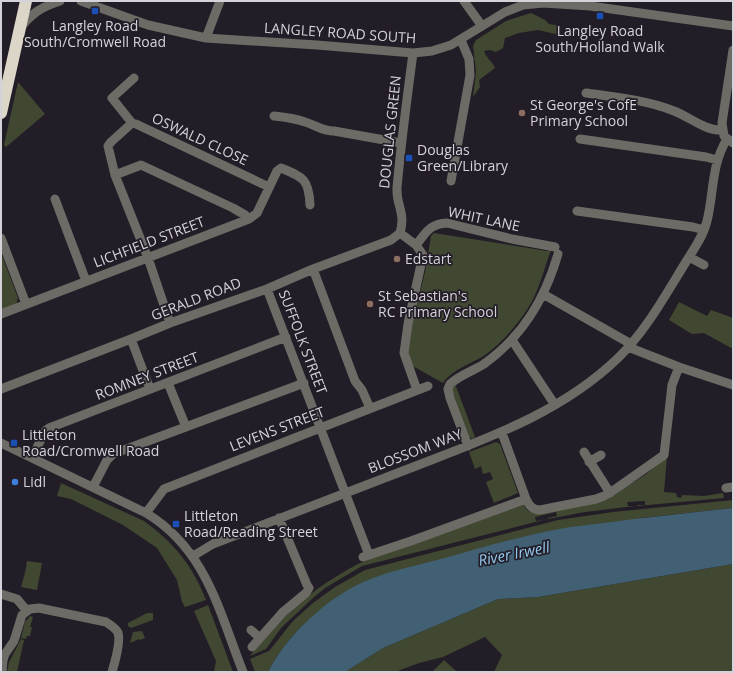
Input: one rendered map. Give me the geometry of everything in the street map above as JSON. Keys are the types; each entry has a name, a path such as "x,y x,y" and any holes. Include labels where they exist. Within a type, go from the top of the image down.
{"highway":[{"path":"1,113 26,1"}],"street":[{"path":"20,27 37,10 60,1"},
{"name":"LANGLEY ROAD SOUTH","path":"81,1 148,25 206,38 317,44 413,53 441,49 461,40 505,12 523,5 533,4 590,3 733,26"},
{"path":"206,38 220,1"},
{"path":"464,1 482,26"},
{"path":"452,181 470,75 469,59 461,40"},
{"path":"730,141 722,130 722,123 733,50"},
{"name":"DOUGLAS GREEN","path":"400,233 403,217 397,199 397,190 413,53"},
{"path":"132,124 112,98 134,78"},
{"path":"586,93 637,100 674,111 711,130 722,130"},
{"path":"274,116 293,118 307,122 325,131 334,131 402,143"},
{"name":"OSWALD CLOSE","path":"116,175 108,146 132,124 136,124 269,187"},
{"path":"580,139 706,157 717,160"},
{"name":"BLOSSOM WAY","path":"193,556 213,544 502,433 555,405 595,378 618,358 629,345 652,315 689,257 704,230 709,214 717,160 730,141"},
{"path":"170,323 148,258 116,175 141,165 233,208 245,215 248,219"},
{"name":"LICHFIELD STREET","path":"1,314 248,219 257,213 277,171 281,168 297,174 305,182 310,190 310,204"},
{"path":"55,199 86,281"},
{"path":"577,211 693,227 704,230"},
{"name":"WHIT LANE","path":"416,245 430,228 439,223 447,223 556,250 552,275 543,294"},
{"path":"400,233 416,245 423,254 408,324 404,354 416,390"},
{"name":"GERALD ROAD","path":"1,389 170,323 267,289 391,240 400,233"},
{"path":"1,238 26,304"},
{"path":"689,257 704,265"},
{"path":"313,270 355,381 362,390 370,408"},
{"name":"SUFFOLK STREET","path":"267,289 346,493 366,556 526,499"},
{"path":"468,446 450,398 448,389 450,384 483,364 512,340 529,319 543,294 629,345 679,367 733,385"},
{"name":"ROMNEY STREET","path":"32,458 45,431 49,428 286,337"},
{"path":"131,339 150,389"},
{"path":"512,340 555,405"},
{"path":"502,433 526,499 530,506 536,510 596,499 610,493 664,455 672,385 679,367"},
{"path":"168,383 186,427"},
{"path":"93,487 110,457 304,383"},
{"name":"LEVENS STREET","path":"146,513 164,489 428,386"},
{"path":"1,443 146,513 169,529 186,546 205,575 244,672"},
{"path":"584,452 610,493"},
{"path":"590,462 601,455"},
{"path":"252,647 283,612 306,593 309,588 279,518"},
{"path":"1,594 17,599 27,611"},
{"path":"2,672 3,660 14,641 22,615 35,608 43,608 106,622 113,627 118,635 118,647 112,672"},
{"path":"251,630 260,638"}],"green space":[{"path":"531,13 545,20 549,24 556,25 561,29 560,35 538,30 519,33 505,38 503,48 496,52 490,50 484,51 495,68 479,80 480,87 473,97 476,71 473,46 476,40 506,21"},
{"path":"18,82 45,114 6,147 4,145"},
{"path":"434,233 547,251 551,250 535,294 528,308 515,326 489,352 452,373 443,383 409,364 407,345 425,272 431,236"},
{"path":"1,253 18,298 16,304 1,310"},
{"path":"679,302 707,316 711,310 733,318 733,349 704,333 692,334 669,320"},
{"path":"455,384 475,437 472,439 469,437 452,390"},
{"path":"496,442 500,444 518,493 494,503 486,482 493,479 490,472 483,474 481,466 475,469 469,452"},
{"path":"667,457 664,492 676,493 677,497 681,498 682,495 704,496 723,493 724,498 637,506 645,505 645,501 627,502 628,506 635,506 585,512 548,519 557,516 556,512 535,517 536,521 547,519 362,566 325,588 281,628 266,649 250,656 273,628 313,592 358,564 523,504 528,511 537,514 597,502 615,494 645,475"},
{"path":"61,483 144,521 155,529 165,538 189,566 206,600 185,607 182,602 177,580 157,548 123,525 71,499 57,496"},
{"path":"733,500 733,508 642,518 368,580 338,597 311,618 287,643 268,672 255,672 250,659 269,651 293,621 313,603 335,587 365,570 558,520 613,512"},
{"path":"27,561 42,563 37,590 21,587"},
{"path":"733,564 733,672 494,672 502,655 485,637 443,657 419,663 395,672 345,672 383,648 498,599 538,597"},
{"path":"208,605 233,672 214,672 216,661 194,611"},
{"path":"147,613 153,613 153,620 131,628 128,626 128,623"},
{"path":"30,616 33,617 30,627 32,627 30,636 27,636 26,639 21,638 25,622"},
{"path":"142,631 145,638 130,643 133,632"},
{"path":"21,639 24,640 17,672 7,672 9,662"},
{"path":"444,660 457,672 432,672"}],"water":[{"name":"River Irwell","path":"733,508 733,564 538,597 498,599 383,648 345,672 268,672 284,646 317,612 342,593 377,576 503,542 559,529"}],"place":[{"name":"Langley Road South/Cromwell Road","path":"95,11"},
{"name":"Langley Road South/Holland Walk","path":"600,16"},
{"name":"St George's CofE Primary School","path":"522,113"},
{"name":"Douglas Green/Library","path":"409,158"},
{"name":"Edstart","path":"397,259"},
{"name":"St Sebastian's RC Primary School","path":"370,304"},
{"name":"Littleton Road/Cromwell Road","path":"14,443"},
{"name":"Lidl","path":"15,482"},
{"name":"Littleton Road/Reading Street","path":"176,524"}]}
